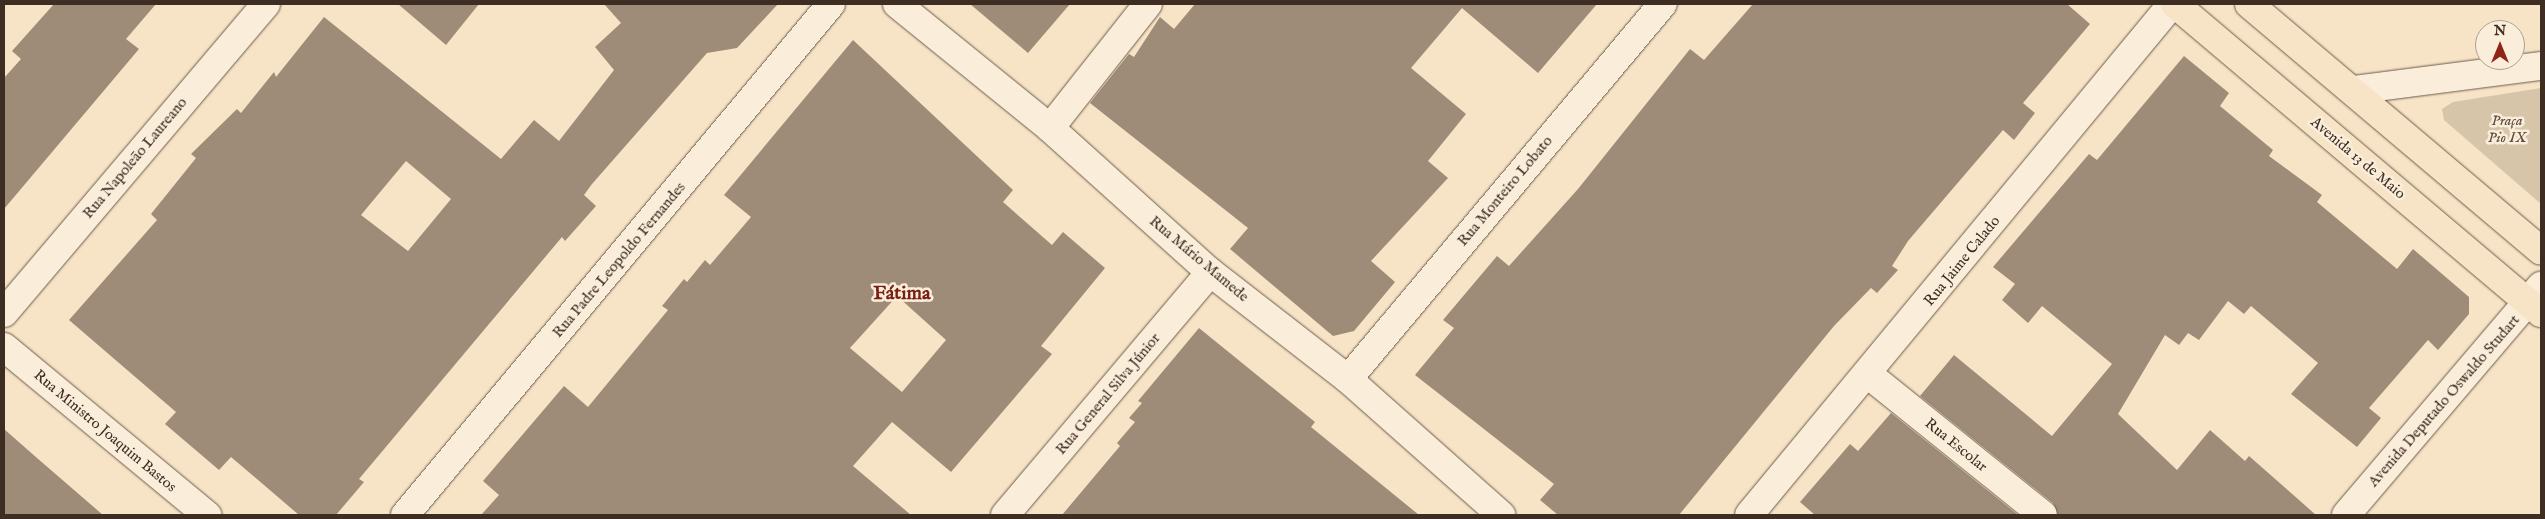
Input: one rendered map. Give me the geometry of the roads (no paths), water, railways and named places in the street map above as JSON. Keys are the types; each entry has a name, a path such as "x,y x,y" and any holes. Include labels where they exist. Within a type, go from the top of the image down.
{"main road":[{"name":"Avenida 13 de Maio","path":"2173,4 2537,300"},
{"path":"2249,4 2541,250"}],"street":[{"name":"Rua Napoleão Laureano","path":"4,313 266,4"},
{"name":"Rua Padre Leopoldo Fernandes","path":"405,515 831,4"},
{"name":"Rua Mário Mamede","path":"897,4 1050,128 1210,272 1348,379 1501,515"},
{"path":"1050,128 1148,4"},
{"name":"Rua Monteiro Lobato","path":"1348,379 1663,4"},
{"name":"Rua Jaime Calado","path":"1749,515 1869,375 2173,4"},
{"path":"2353,90 2541,66"},
{"name":"Rua General Silva Júnior","path":"1005,515 1210,272"},
{"name":"Avenida Deputado Oswaldo Studart","path":"2346,515 2537,300"},
{"name":"Rua Ministro Joaquim Bastos","path":"4,347 207,515"},
{"name":"Rua Escolar","path":"1869,375 2043,515"}],"district":[{"name":"Fátima","path":"902,293"}],"park label":[{"name":"Praça Pio IX","path":"2507,128"}]}
